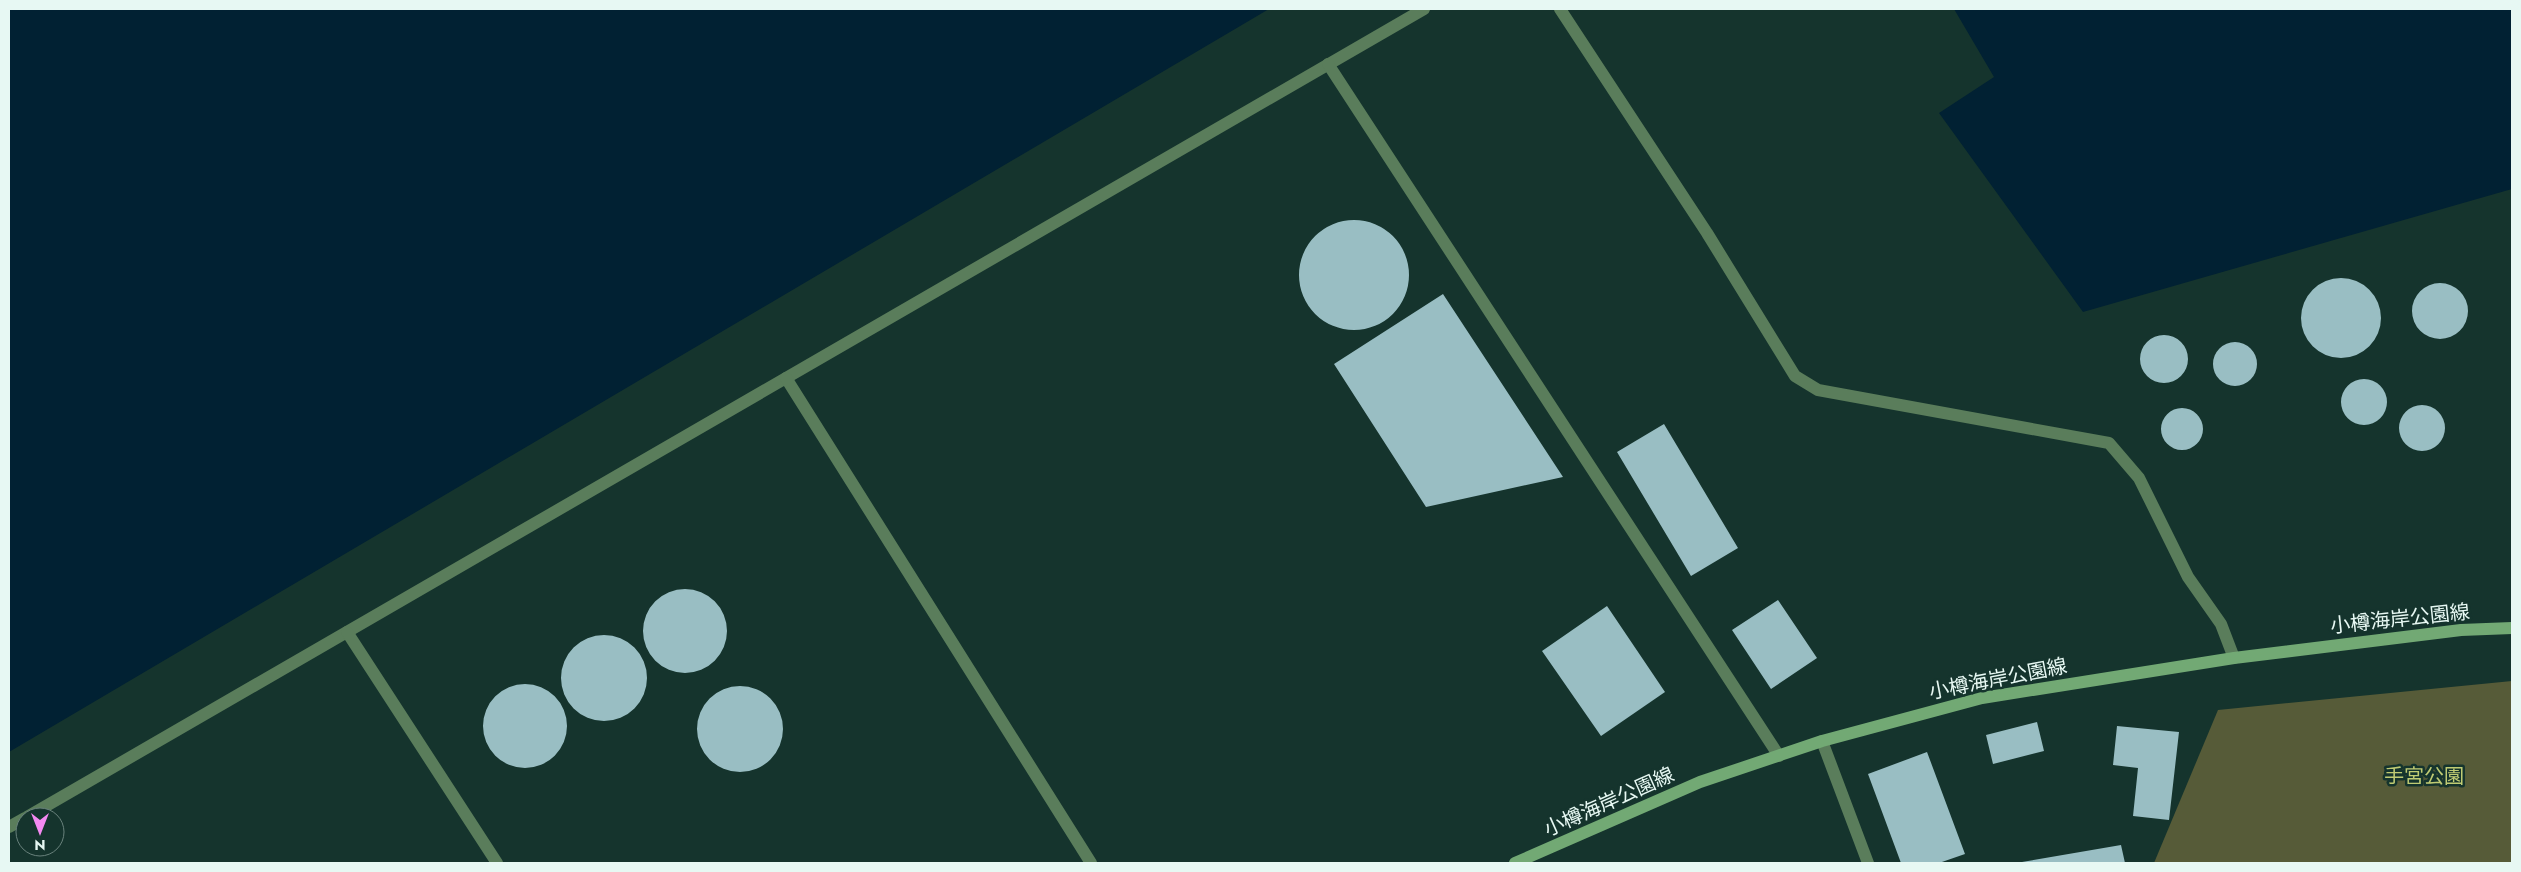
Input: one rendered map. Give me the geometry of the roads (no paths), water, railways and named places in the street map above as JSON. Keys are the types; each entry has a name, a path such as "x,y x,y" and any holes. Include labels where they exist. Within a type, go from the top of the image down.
{"main road":[{"name":"小樽海岸公園線","path":"1515,863 1700,782 1822,741 1982,698 2234,658 2461,630 2512,628"}],"street":[{"path":"45,807 1424,9"},
{"path":"1560,9 1707,233 1795,376 1818,390 2109,443 2139,478 2188,577 2222,624 2234,658"},
{"path":"1328,64 1779,756"},
{"path":"786,378 1091,863"},
{"path":"347,632 497,863"},
{"path":"1822,741 1868,863"}],"water":[{"path":"9,9 1269,9 9,752"},
{"path":"1954,9 2512,9 2512,189 2083,312 1939,113 1994,77"}],"park label":[{"name":"手宮公園","path":"2424,776"}]}
